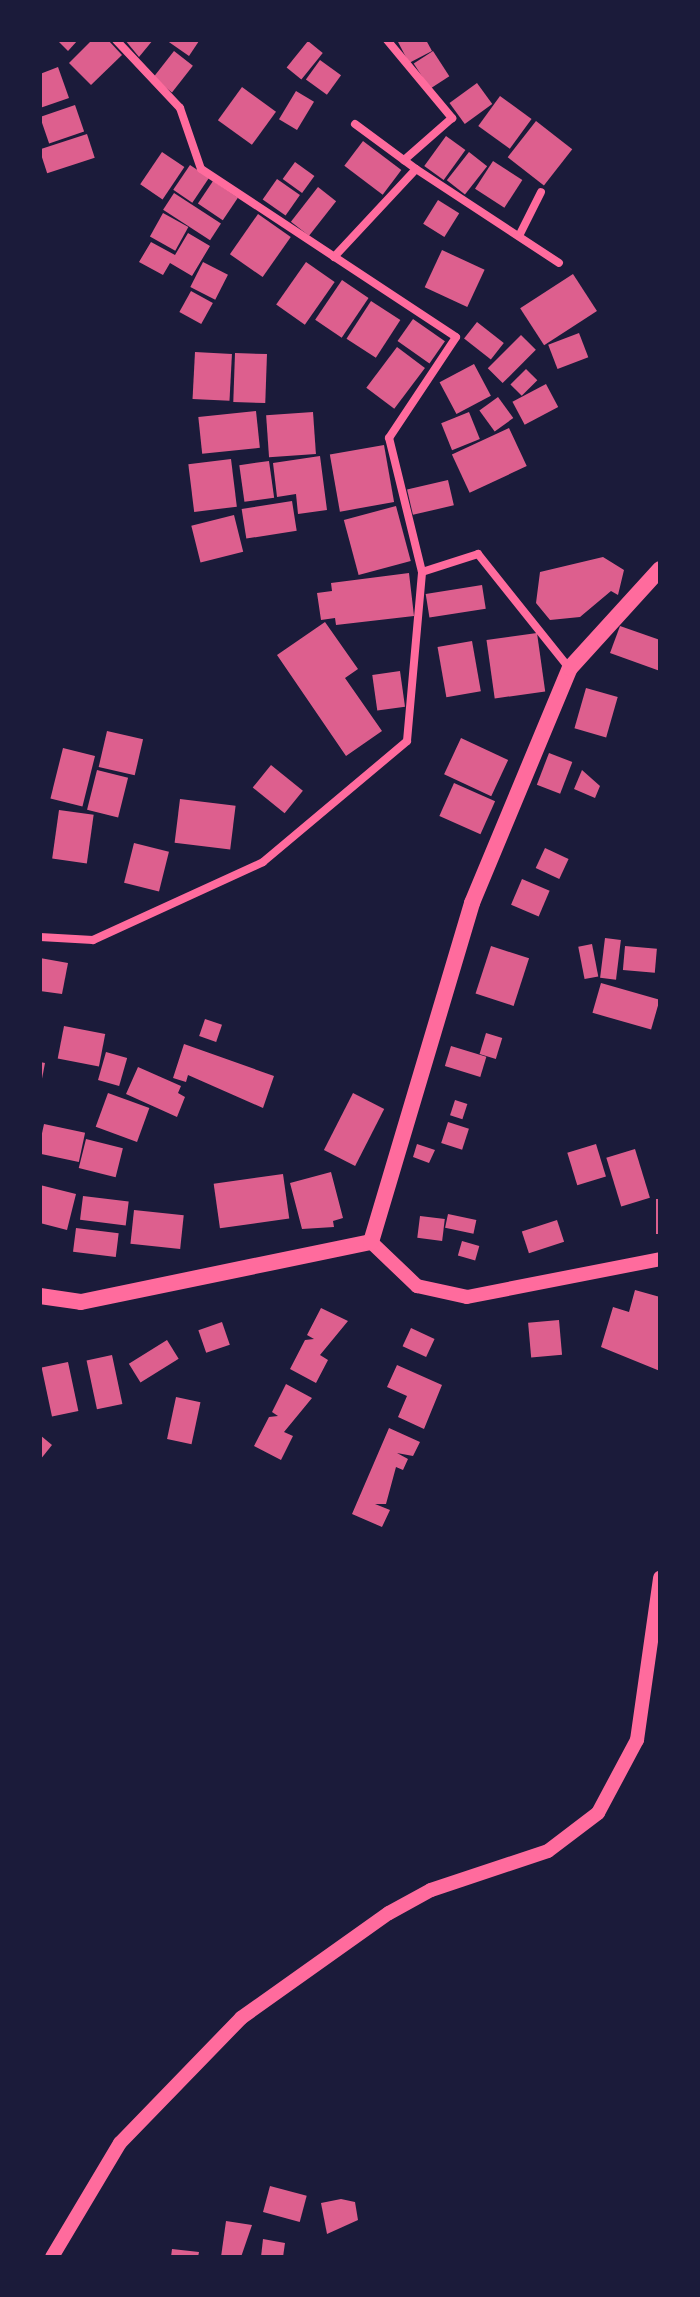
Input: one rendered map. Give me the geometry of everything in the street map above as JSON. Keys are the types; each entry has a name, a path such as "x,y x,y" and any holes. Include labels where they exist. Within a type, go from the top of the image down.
{"main road":[{"path":"371,1242 472,903 570,668 660,569"},
{"path":"371,1242 417,1286 467,1297 660,1259"},
{"path":"40,1296 81,1302 371,1242"},
{"path":"52,2257 120,2143 241,2018 389,1913 431,1890 548,1851 598,1813 637,1740 660,1578"}],"street":[{"path":"40,937 93,940 263,862 407,741 422,572 389,438 456,337 201,169 180,108 116,40"},
{"path":"387,40 452,118 404,160"},
{"path":"355,124 416,169 559,263"},
{"path":"334,257 416,169"},
{"path":"519,236 541,192"},
{"path":"422,572 478,554 570,668"}],"building":[{"path":"57,40 78,40 68,51"},
{"path":"92,40 108,40 122,55 91,85 69,63"},
{"path":"125,40 153,40 139,57"},
{"path":"166,40 198,40 199,41 189,56"},
{"path":"397,40 426,40 432,51 409,63"},
{"path":"308,41 323,53 301,79 287,67"},
{"path":"174,51 193,66 172,93 153,78"},
{"path":"433,51 449,76 430,89 414,64"},
{"path":"320,60 341,75 327,95 306,79"},
{"path":"58,67 69,98 40,108 40,74"},
{"path":"477,83 492,104 465,124 449,103"},
{"path":"242,87 276,112 252,145 218,120"},
{"path":"296,91 314,102 297,130 279,119"},
{"path":"500,96 532,119 510,149 478,126"},
{"path":"75,105 84,131 49,144 40,117"},
{"path":"536,121 572,149 544,186 508,157"},
{"path":"87,134 95,158 47,173 40,149"},
{"path":"446,136 465,150 444,180 424,166"},
{"path":"363,141 401,170 383,195 344,166"},
{"path":"162,152 184,167 163,199 140,184"},
{"path":"469,152 487,166 465,195 447,180"},
{"path":"493,161 522,180 504,208 475,189"},
{"path":"295,162 314,176 302,193 283,179"},
{"path":"190,165 209,178 192,203 173,190"},
{"path":"277,179 300,195 286,216 263,199"},
{"path":"213,181 238,198 223,220 198,203"},
{"path":"318,187 336,201 309,236 291,222"},
{"path":"174,193 221,223 210,240 163,210"},
{"path":"438,200 459,213 444,237 423,224"},
{"path":"163,213 188,227 175,251 150,237"},
{"path":"258,214 291,237 263,277 230,254"},
{"path":"188,233 210,246 192,276 170,263 163,275 139,262 151,242 175,255"},
{"path":"442,250 485,270 467,307 425,287"},
{"path":"203,262 228,275 215,300 190,287"},
{"path":"306,262 335,282 305,325 276,305"},
{"path":"573,274 597,311 544,345 520,308"},
{"path":"342,280 369,298 342,338 315,320"},
{"path":"191,291 213,303 201,324 179,312"},
{"path":"371,301 400,320 376,358 346,339"},
{"path":"413,319 445,341 429,363 398,341"},
{"path":"477,322 504,343 491,359 464,339"},
{"path":"579,333 588,357 558,369 548,345"},
{"path":"521,335 536,350 503,383 488,368"},
{"path":"397,347 425,368 394,409 366,388"},
{"path":"195,352 232,354 229,401 193,399"},
{"path":"235,353 267,354 265,403 233,402"},
{"path":"474,364 491,396 456,414 440,382"},
{"path":"526,369 537,380 522,396 510,385"},
{"path":"546,384 558,407 525,425 512,402"},
{"path":"498,397 513,418 495,432 479,411"},
{"path":"256,411 260,448 202,454 198,417"},
{"path":"313,412 316,454 269,457 266,415"},
{"path":"469,412 480,439 452,450 441,423"},
{"path":"509,428 527,466 470,493 452,455"},
{"path":"384,445 394,502 340,512 330,455"},
{"path":"320,456 327,510 298,514 296,494 277,497 273,463"},
{"path":"231,459 237,507 194,512 188,464"},
{"path":"269,461 274,498 244,502 239,465"},
{"path":"448,480 454,505 413,515 407,489"},
{"path":"292,501 297,531 246,539 242,509"},
{"path":"396,506 411,561 359,575 344,520"},
{"path":"234,515 243,552 201,563 191,526"},
{"path":"603,557 624,570 618,595 611,591 580,617 550,620 536,603 540,572"},
{"path":"409,573 414,616 336,625 335,618 321,620 317,593 332,591 331,583"},
{"path":"482,585 486,609 429,618 426,594"},
{"path":"325,622 358,669 345,678 382,731 346,756 277,655"},
{"path":"620,626 660,640 660,671 610,653"},
{"path":"537,633 545,691 495,699 486,640"},
{"path":"472,641 481,691 446,697 438,647"},
{"path":"400,671 405,707 377,711 372,675"},
{"path":"586,688 618,697 606,737 574,728"},
{"path":"107,731 143,739 135,775 99,767"},
{"path":"461,738 508,760 491,796 444,774"},
{"path":"63,748 95,756 82,806 50,798"},
{"path":"549,753 572,762 560,794 537,785"},
{"path":"271,765 303,791 285,813 253,788"},
{"path":"97,770 128,778 118,818 87,810"},
{"path":"582,770 600,786 595,798 574,789"},
{"path":"454,783 495,801 480,834 439,816"},
{"path":"180,799 236,806 230,849 175,843"},
{"path":"59,810 94,815 87,863 52,859"},
{"path":"134,843 169,852 159,891 124,883"},
{"path":"545,848 569,859 559,879 536,868"},
{"path":"522,879 550,891 539,916 511,905"},
{"path":"605,938 621,940 616,980 600,978"},
{"path":"592,944 598,976 585,979 578,947"},
{"path":"491,946 529,958 514,1006 476,994"},
{"path":"625,946 657,949 655,973 623,970"},
{"path":"40,958 68,963 62,994 40,991"},
{"path":"601,983 660,1000 651,1030 592,1013"},
{"path":"205,1019 222,1025 216,1042 199,1036"},
{"path":"64,1026 105,1034 99,1066 58,1058"},
{"path":"486,1033 502,1038 496,1059 480,1054"},
{"path":"184,1044 274,1076 263,1108 188,1075 186,1082 173,1078"},
{"path":"451,1046 486,1057 480,1077 445,1066"},
{"path":"106,1052 127,1058 119,1086 98,1080"},
{"path":"40,1062 45,1063 41,1084 40,1083"},
{"path":"138,1067 181,1086 178,1093 185,1097 177,1117 126,1094"},
{"path":"108,1093 149,1108 137,1142 96,1127"},
{"path":"353,1093 384,1109 355,1166 324,1150"},
{"path":"455,1100 467,1104 462,1119 450,1115"},
{"path":"448,1122 469,1129 462,1150 441,1143"},
{"path":"44,1124 85,1133 79,1162 40,1154"},
{"path":"86,1139 123,1148 116,1177 79,1168"},
{"path":"417,1144 435,1150 429,1163 413,1157"},
{"path":"596,1144 606,1177 577,1185 567,1153"},
{"path":"635,1149 650,1198 621,1207 606,1158"},
{"path":"331,1172 343,1218 333,1221 334,1227 302,1229 290,1183"},
{"path":"283,1174 289,1219 220,1228 214,1184"},
{"path":"40,1185 76,1194 67,1230 40,1223"},
{"path":"83,1196 129,1202 126,1225 80,1220"},
{"path":"656,1199 660,1199 660,1234 656,1234"},
{"path":"134,1210 184,1215 180,1249 130,1244"},
{"path":"448,1214 476,1220 473,1234 445,1228"},
{"path":"420,1216 445,1219 442,1241 417,1238"},
{"path":"557,1220 564,1242 529,1253 522,1231"},
{"path":"76,1228 119,1233 116,1257 73,1252"},
{"path":"462,1241 479,1246 475,1260 458,1255"},
{"path":"635,1290 660,1297 660,1371 601,1347 613,1307 629,1312"},
{"path":"321,1308 348,1321 320,1355 328,1360 316,1383 290,1369 305,1340 314,1339 307,1335"},
{"path":"559,1320 562,1355 531,1358 528,1323"},
{"path":"222,1322 230,1345 206,1353 198,1330"},
{"path":"411,1328 435,1339 426,1357 403,1346"},
{"path":"167,1340 179,1359 140,1383 129,1364"},
{"path":"112,1355 122,1404 97,1409 87,1360"},
{"path":"68,1362 78,1411 52,1417 42,1368"},
{"path":"397,1365 442,1385 424,1429 398,1417 407,1396 387,1387"},
{"path":"286,1384 312,1398 284,1432 293,1436 281,1460 254,1446 269,1417 278,1416 272,1412"},
{"path":"176,1397 200,1402 192,1444 167,1439"},
{"path":"389,1428 420,1442 413,1456 397,1453 408,1459 403,1470 396,1467 386,1504 375,1504 390,1510 382,1527 352,1514"},
{"path":"40,1435 52,1445 40,1460"},
{"path":"270,2186 307,2196 300,2222 263,2212"},
{"path":"341,2199 355,2202 358,2220 327,2234 321,2203"},
{"path":"226,2221 252,2225 241,2257 221,2257"},
{"path":"263,2239 285,2243 283,2257 261,2257"},
{"path":"172,2249 199,2252 198,2257 171,2257"}]}
